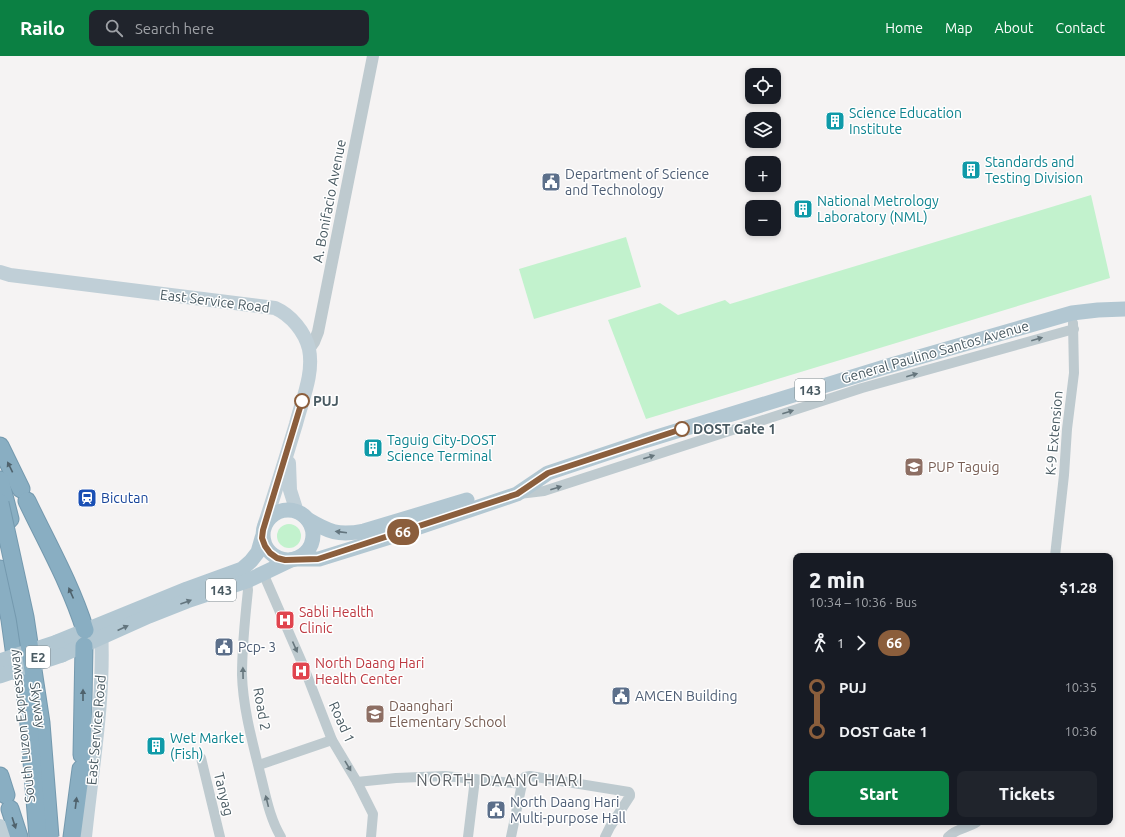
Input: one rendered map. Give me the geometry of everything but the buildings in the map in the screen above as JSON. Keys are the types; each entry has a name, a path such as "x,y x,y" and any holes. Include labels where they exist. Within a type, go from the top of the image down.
{"highway":[{"path":"0,446 78,608 84,638 81,762 72,837"},
{"name":"South Luzon Expressway","path":"0,480 18,550 32,614 48,723 56,837"},
{"name":"Skyway","path":"0,504 25,617 42,723 50,837"},
{"name":"Skyway","path":"0,547 14,619 29,724 38,837"},
{"name":"South Luzon Expressway","path":"0,569 10,620 24,725 32,837"},
{"path":"0,776 19,837"}],"main road":[{"name":"East Service Road","path":"0,272 10,276 275,308 291,319 301,331 309,349 309,376 264,531"},
{"name":"General Paulino Santos Avenue","path":"302,515 325,529 350,534 364,531 520,484 531,476 539,466 544,464 842,370 1064,304 1087,301 1125,300"},
{"name":"General Paulino Santos Avenue","path":"101,631 149,616 247,581 293,559 318,559 517,494 548,473 785,397 965,343 1072,313 1125,309"},
{"name":"East Service Road","path":"289,449 289,482 292,499 302,515"},
{"path":"264,531 272,515 278,512 288,510 302,515"},
{"name":"143","path":"264,531 265,546 270,553 277,558 285,560 301,556 308,551 312,543 312,530 302,515"},
{"name":"General Paulino Santos Avenue","path":"59,648 101,631 188,589 242,569 258,552 264,531"},
{"name":"East Service Road","path":"85,837 99,714 101,631"},
{"path":"0,661 59,648"},
{"path":"0,676 59,648"},
{"path":"0,826 2,836"}],"street":[{"name":"A. Bonifacio Avenue","path":"309,349 318,332 373,56"},
{"name":"K-9 Extension","path":"1055,553 1074,373 1074,329 1072,313"},
{"path":"517,494 544,491 862,388 1074,329"},
{"path":"965,343 970,358"},
{"name":"Road 1","path":"263,573 303,664 332,740 357,782 373,814 371,837"},
{"name":"Road 2","path":"247,581 248,590 242,676 247,715 270,810 281,837"},
{"path":"259,765 332,740"},
{"name":"Tanyag","path":"201,758 220,837"},
{"path":"357,782 422,776 524,780 530,776 626,791 630,794 605,837"},
{"path":"468,837 475,778"},
{"path":"511,837 524,780"},
{"path":"948,837 961,828 972,825"}],"green space":[{"path":"1091,195 1110,278 646,419 608,320 660,303 678,315 725,300 730,304"},
{"path":"626,237 641,287 534,319 519,269"},
{"path":"289,524 297,528 301,536 297,544 289,548 281,544 277,536 281,528"}],"bus line":[{"name":"66","path":"302,401 276,493 263,530 262,538 270,553 277,558 285,560 318,559 393,536 517,494 530,486 538,478 548,473 682,429"}],"place":[{"name":"Science Education Institute","path":"835,121"},
{"name":"Standards and Testing Division","path":"971,170"},
{"name":"Department of Science and Technology","path":"551,182"},
{"name":"National Metrology Laboratory (NML)","path":"803,209"},
{"name":"PUJ","path":"302,401"},
{"name":"DOST Gate 1","path":"682,429"},
{"name":"Taguig City-DOST Science Terminal","path":"373,448"},
{"name":"PUP Taguig","path":"914,467"},
{"name":"Bicutan","path":"87,498"},
{"name":"Sabli Health Clinic","path":"285,620"},
{"name":"Pcp- 3","path":"224,647"},
{"name":"North Daang Hari Health Center","path":"301,671"},
{"name":"AMCEN Building","path":"621,696"},
{"name":"Daanghari Elementary School","path":"375,714"},
{"name":"Wet Market (Fish)","path":"156,746"},
{"name":"North Daang Hari Multi-purpose Hall","path":"496,810"}],"district":[{"name":"NORTH DAANG HARI","path":"500,780"}]}
